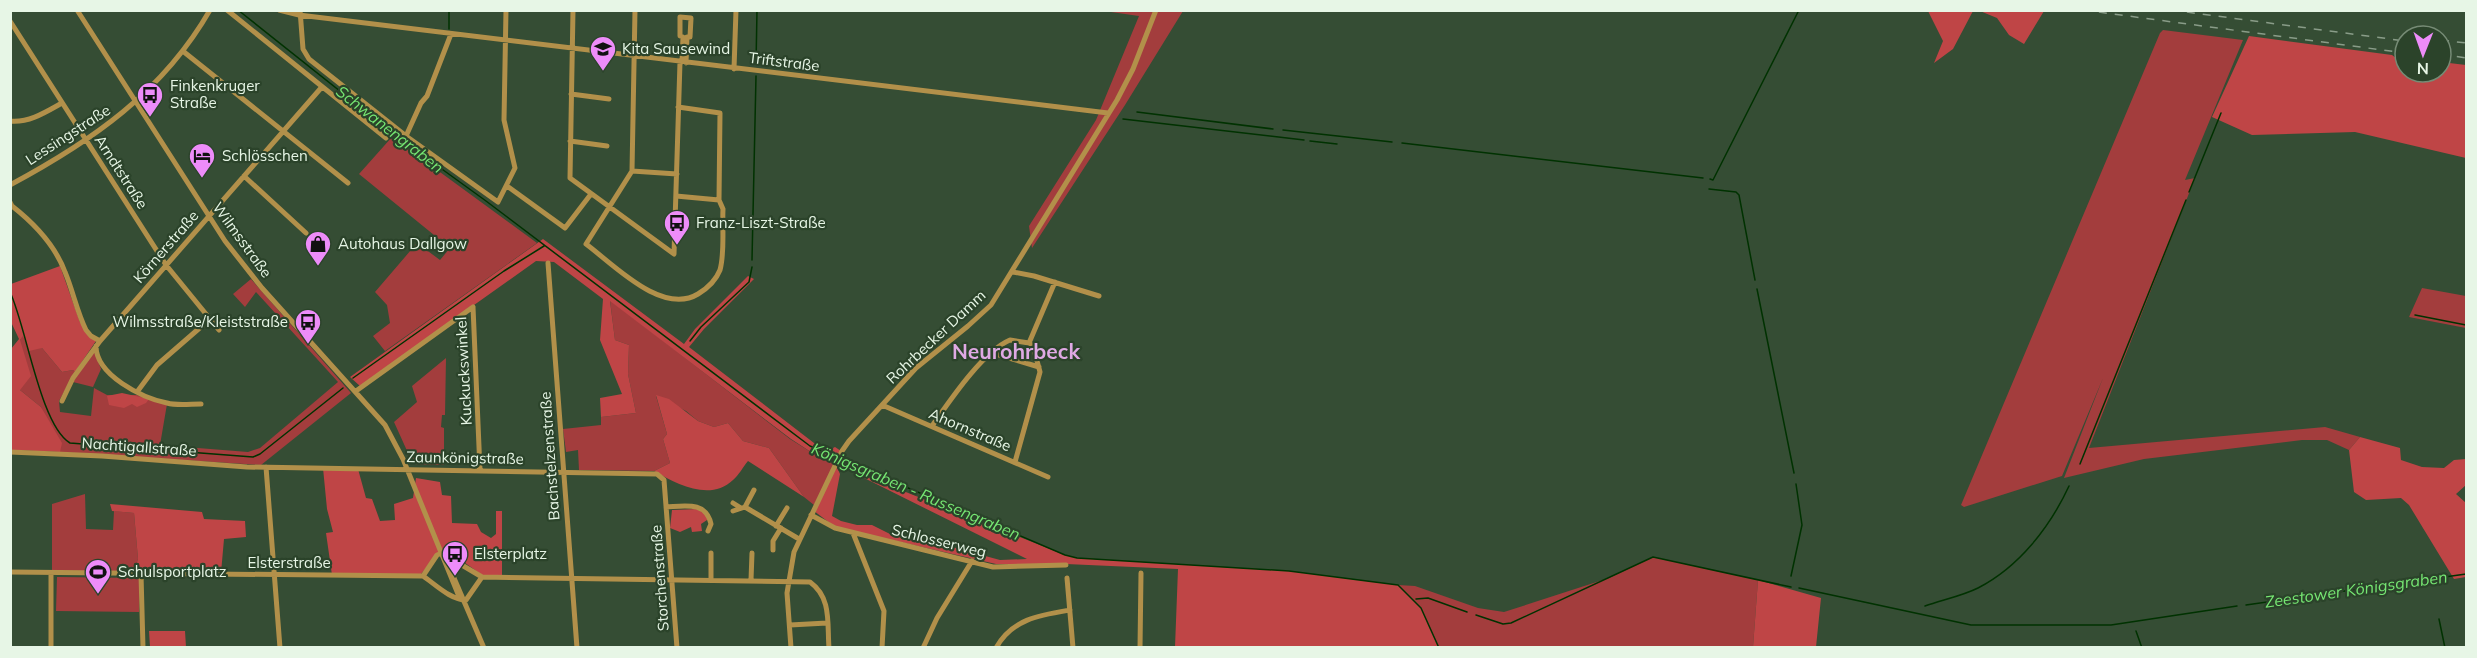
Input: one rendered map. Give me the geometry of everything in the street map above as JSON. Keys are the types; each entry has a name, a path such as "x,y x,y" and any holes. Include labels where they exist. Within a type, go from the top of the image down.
{"street":[{"name":"Wilmsstraße","path":"77,10 230,248 261,286 386,425 407,469 458,594 463,600 484,648"},
{"path":"136,103 183,52 210,10"},
{"path":"227,10 321,88 386,138"},
{"name":"Triftstraße","path":"279,10 451,34 1108,113"},
{"path":"300,13 303,49 309,59 406,136 498,202 515,168 504,120 506,10"},
{"path":"573,10 570,176 591,194 674,254 678,107 685,37"},
{"path":"635,10 632,171 586,244 658,296 677,299 694,296 711,284 720,269 723,209 719,200 720,113 678,107"},
{"path":"734,69 736,10"},
{"name":"Rohrbecker Damm","path":"791,648 787,605 788,580 799,539 840,455 849,441 916,368 968,327 991,305 1126,84 1156,10"},
{"name":"Arndtstraße","path":"10,21 166,265 219,330"},
{"path":"406,136 421,103 427,96 451,34"},
{"path":"183,52 348,183"},
{"name":"Körnerstraße","path":"62,401 73,378 98,343 321,88"},
{"path":"571,94 609,99"},
{"path":"10,121 21,121 42,114 62,103"},
{"name":"Lessingstraße","path":"11,186 87,140 136,103"},
{"path":"570,141 607,146"},
{"path":"632,171 677,174"},
{"path":"244,176 306,233"},
{"path":"507,186 565,228 591,194"},
{"path":"676,195 719,200"},
{"path":"11,205 34,225 53,249 65,271 84,326 98,343 97,354 102,365 137,392 167,404 201,404"},
{"name":"Bachstelzenstraße","path":"548,263 577,648"},
{"path":"1013,272 1099,296"},
{"path":"1029,343 1055,282"},
{"name":"Kuckuckswinkel","path":"356,391 473,308 480,470"},
{"path":"137,392 158,365 210,319"},
{"path":"932,426 962,385 992,353 1010,340 1029,343 1033,346 1040,372 1015,462"},
{"path":"992,353 1039,367"},
{"name":"Ahornstraße","path":"882,405 1048,477"},
{"name":"Nachtigallstraße","path":"10,452 266,468"},
{"path":"266,468 280,648"},
{"name":"Zaunkönigstraße","path":"266,468 651,473 661,477"},
{"name":"Storchenstraße","path":"661,477 664,480 677,648"},
{"path":"734,511 743,508 754,490"},
{"path":"733,503 799,539"},
{"name":"Storchenstraße","path":"666,507 694,506 704,509 708,513 711,524 708,531"},
{"path":"773,550 773,541 787,508"},
{"name":"Schlosserweg","path":"812,513 835,528 993,567 1066,565"},
{"path":"854,533 884,611 882,648"},
{"path":"482,577 466,600 463,600 456,598 423,576 437,555 442,553 482,577 810,582 821,592 827,606 829,648"},
{"path":"751,580 752,553"},
{"path":"711,554 711,580"},
{"path":"923,648 937,618 972,561"},
{"name":"Elsterstraße","path":"10,572 423,576"},
{"path":"51,573 51,648"},
{"path":"1140,648 1141,573"},
{"path":"141,574 143,648"},
{"path":"1067,578 1073,648"},
{"path":"996,648 1005,634 1021,622 1034,616 1070,610"},
{"path":"790,625 827,623"}],"shaded area":[{"path":"2044,10 2024,44 2009,35 1997,18 1980,11"},
{"path":"1104,11 1183,11 1032,248 1029,226 1096,120 1139,16"},
{"path":"1928,11 1973,11 1953,49 1934,63 1943,41"},
{"path":"2163,30 2243,40 2185,180 2195,178 2089,448 2325,427 2360,437 2349,450 2327,440 2302,440 2144,459 2064,478 2103,378 2062,476 1964,507 1961,505"},
{"path":"2249,36 2392,55 2393,84 2453,84 2453,63 2466,65 2466,158 2355,132 2252,135 2212,117"},
{"path":"392,137 537,243 385,351 373,336 390,323 387,305 375,292 417,243 440,260 450,248 359,174"},
{"path":"543,239 684,344 695,329 748,276 754,279 689,347 814,443 829,450 835,447 841,451 835,463 840,474 832,516 841,521 857,525 872,525 890,534 919,538 1000,560 1027,559 840,466 1077,558 1289,571 1398,585 1421,608 1439,647 1175,647 1178,569 1066,564 996,564 835,527 814,511 834,463 814,454 791,439 610,301 615,340 629,345 628,374 636,413 601,417 600,398 622,394 600,340 603,299 554,262 536,261 360,386 350,377"},
{"path":"60,266 80,322 96,341 75,372 73,370 62,372 42,348 29,351 23,336 20,340 31,376 20,390 41,407 62,443 60,452 11,450 11,349 19,339 11,322 11,284"},
{"path":"251,279 351,393 261,465 60,452 41,407 20,390 20,340 23,335 42,348 62,372 73,370 75,372 59,401 60,412 91,416 94,388 107,395 137,395 167,404 160,445 248,452 260,448 338,382 256,292 245,307 233,294"},
{"path":"2422,288 2466,296 2466,328 2409,317"},
{"path":"610,300 790,439 835,464 814,505 804,497 769,448 743,441 728,423 714,427 698,421 686,411 656,396 667,434 663,439 670,463 654,471 579,470 578,450 566,452 563,429 601,425 601,417 636,413 628,374 629,345 615,340"},
{"path":"94,351 101,369 93,387 73,382"},
{"path":"446,358 445,415 442,415 441,427 444,428 444,465 413,464 394,422 417,402 412,386"},
{"path":"122,393 149,399 137,407 132,404 124,408 109,405 107,396"},
{"path":"656,395 669,399 698,421 714,427 728,423 743,441 769,448 804,497 748,461 733,480 714,490 694,489 654,471 670,463 663,439 667,434"},
{"path":"2360,437 2400,448 2401,460 2422,467 2444,468 2454,460 2466,459 2466,485 2456,494 2466,503 2466,577 2454,579 2409,505 2401,498 2366,500 2354,492 2349,450"},
{"path":"323,468 358,469 366,498 372,499 380,521 395,520 394,504 413,498 416,478 440,482 442,495 451,496 452,523 477,524 481,532 491,538 496,534 496,511 502,511 502,576 482,575 447,550 439,552 421,574 332,575 326,533 333,532 327,509"},
{"path":"85,494 86,529 113,530 114,511 134,513 138,559 134,571 52,571 52,504"},
{"path":"110,504 202,512 204,519 245,521 246,537 224,539 221,573 134,571 138,559 134,513 112,511"},
{"path":"697,509 707,514 707,520 701,524 702,531 692,532 691,527 680,532 670,528 672,510"},
{"path":"1653,557 1758,580 1753,647 1439,647 1421,608 1398,585 1415,586 1478,608 1504,612 1609,578"},
{"name":"Schulsportplatz","path":"57,577 140,578 139,612 56,611"},
{"path":"1758,580 1821,598 1816,647 1753,647"},
{"path":"149,631 185,631 186,647 150,647"}],"waterway":[{"name":"Königsgraben - Russengraben","path":"238,10 399,138 810,446 1065,555 1077,558 1289,571 1398,585 1421,608 1439,648"},
{"path":"449,10 449,29"},
{"path":"756,64 757,10"},
{"path":"1710,179 1713,180 1799,10"},
{"path":"752,260 756,76"},
{"path":"1137,112 1273,129"},
{"path":"2189,192 2221,113"},
{"path":"1123,119 1304,140"},
{"path":"1283,130 1392,142"},
{"path":"1310,141 1337,144"},
{"path":"1402,143 1703,178"},
{"path":"1709,189 1736,192 1739,195 1755,280"},
{"path":"2080,464 2186,200"},
{"name":"Königsgraben - Russengraben","path":"353,378 504,271 544,246"},
{"path":"690,341 701,327 749,282 752,267"},
{"path":"1757,289 1794,473"},
{"name":"Königsgraben - Russengraben","path":"10,292 42,396 59,433 70,443 253,457 260,454 343,388"},
{"path":"2415,315 2466,325"},
{"path":"1791,576 1802,525 1796,484"},
{"path":"1925,606 1972,591 2007,569 2043,531 2069,486"},
{"name":"Zeestower Königsgraben","path":"1476,615 1503,624 1511,623 1653,557 1791,587"},
{"name":"Zeestower Königsgraben","path":"2246,605 2466,574"},
{"name":"Zeestower Königsgraben","path":"1799,588 1971,625 2111,625 2237,606"},
{"name":"Zeestower Königsgraben","path":"1416,599 1428,598 1467,612"},
{"path":"2439,619 2445,648"},
{"path":"2136,631 2142,648"}],"railway":[{"path":"2083,10 2393,51"},
{"path":"2171,10 2393,39"},
{"path":"2453,41 2466,43"},
{"path":"2453,56 2466,58"}],"place":[{"name":"Kita Sausewind","path":"603,72"},
{"name":"Finkenkruger Straße","path":"150,118"},
{"name":"Schlösschen","path":"202,179"},
{"name":"Franz-Liszt-Straße","path":"677,246"},
{"name":"Autohaus Dallgow","path":"318,267"},
{"name":"Wilmsstraße/Kleiststraße","path":"308,345"},
{"name":"Elsterplatz","path":"455,577"},
{"name":"Schulsportplatz","path":"98,595"}],"district":[{"name":"Neurohrbeck","path":"1016,352"}],"water label":[{"name":"Schwanengraben","path":"390,129"}]}
